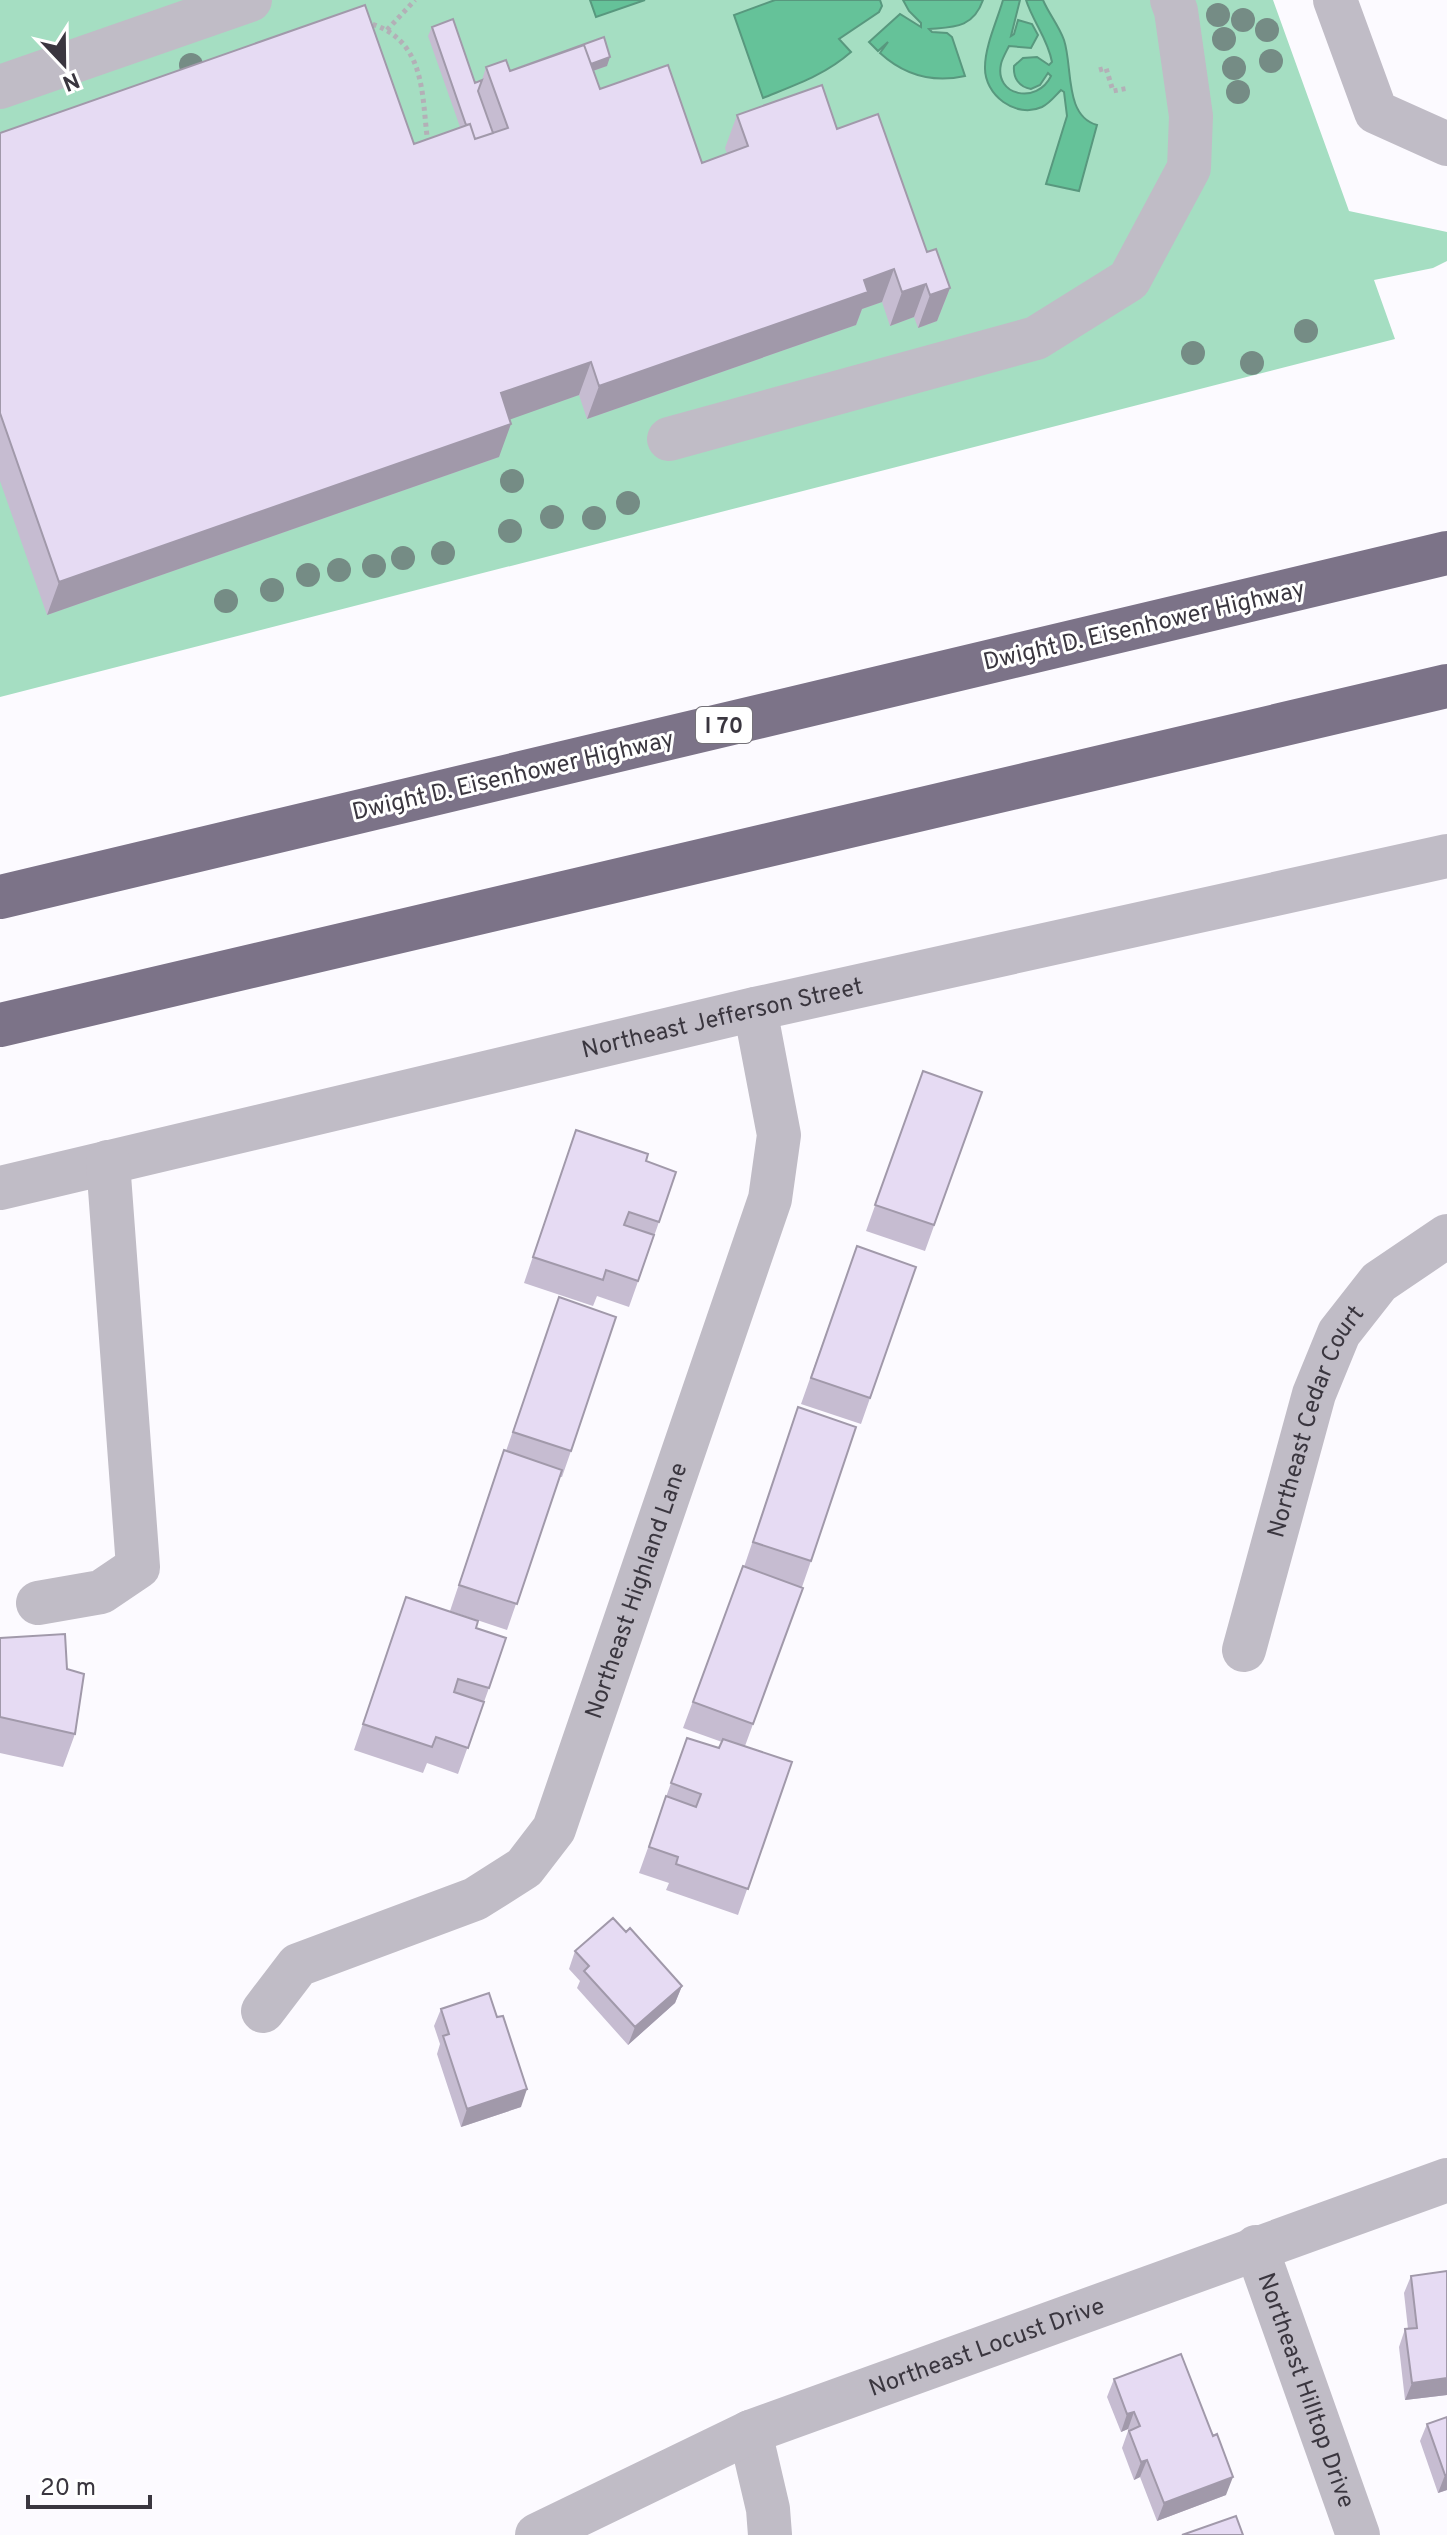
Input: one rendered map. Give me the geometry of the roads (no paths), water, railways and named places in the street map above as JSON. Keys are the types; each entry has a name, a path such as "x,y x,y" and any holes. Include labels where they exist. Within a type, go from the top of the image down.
{"highway":[{"name":"Dwight D. Eisenhower Highway","path":"0,897 1447,553"},
{"path":"0,1025 1447,686"}],"street":[{"path":"0,87 250,0"},
{"path":"669,439 1036,338 1129,280 1189,168 1191,116 1172,0"},
{"path":"1335,0 1376,112 1447,144"},
{"name":"Northeast Jefferson Street","path":"0,1188 755,1009 1447,856"},
{"name":"Northeast Highland Lane","path":"263,2011 298,1965 475,1899 524,1868 554,1829 770,1199 779,1135 755,1009"},
{"path":"38,1603 101,1592 138,1567 108,1162"},
{"name":"Northeast Cedar Court","path":"1244,1650 1314,1394 1339,1333 1379,1282 1447,1236"},
{"name":"Northeast Locust Drive","path":"537,2535 750,2432 1447,2180"},
{"name":"Northeast Hilltop Drive","path":"1256,2247 1358,2535"},
{"path":"750,2432 768,2509 770,2535"}]}
